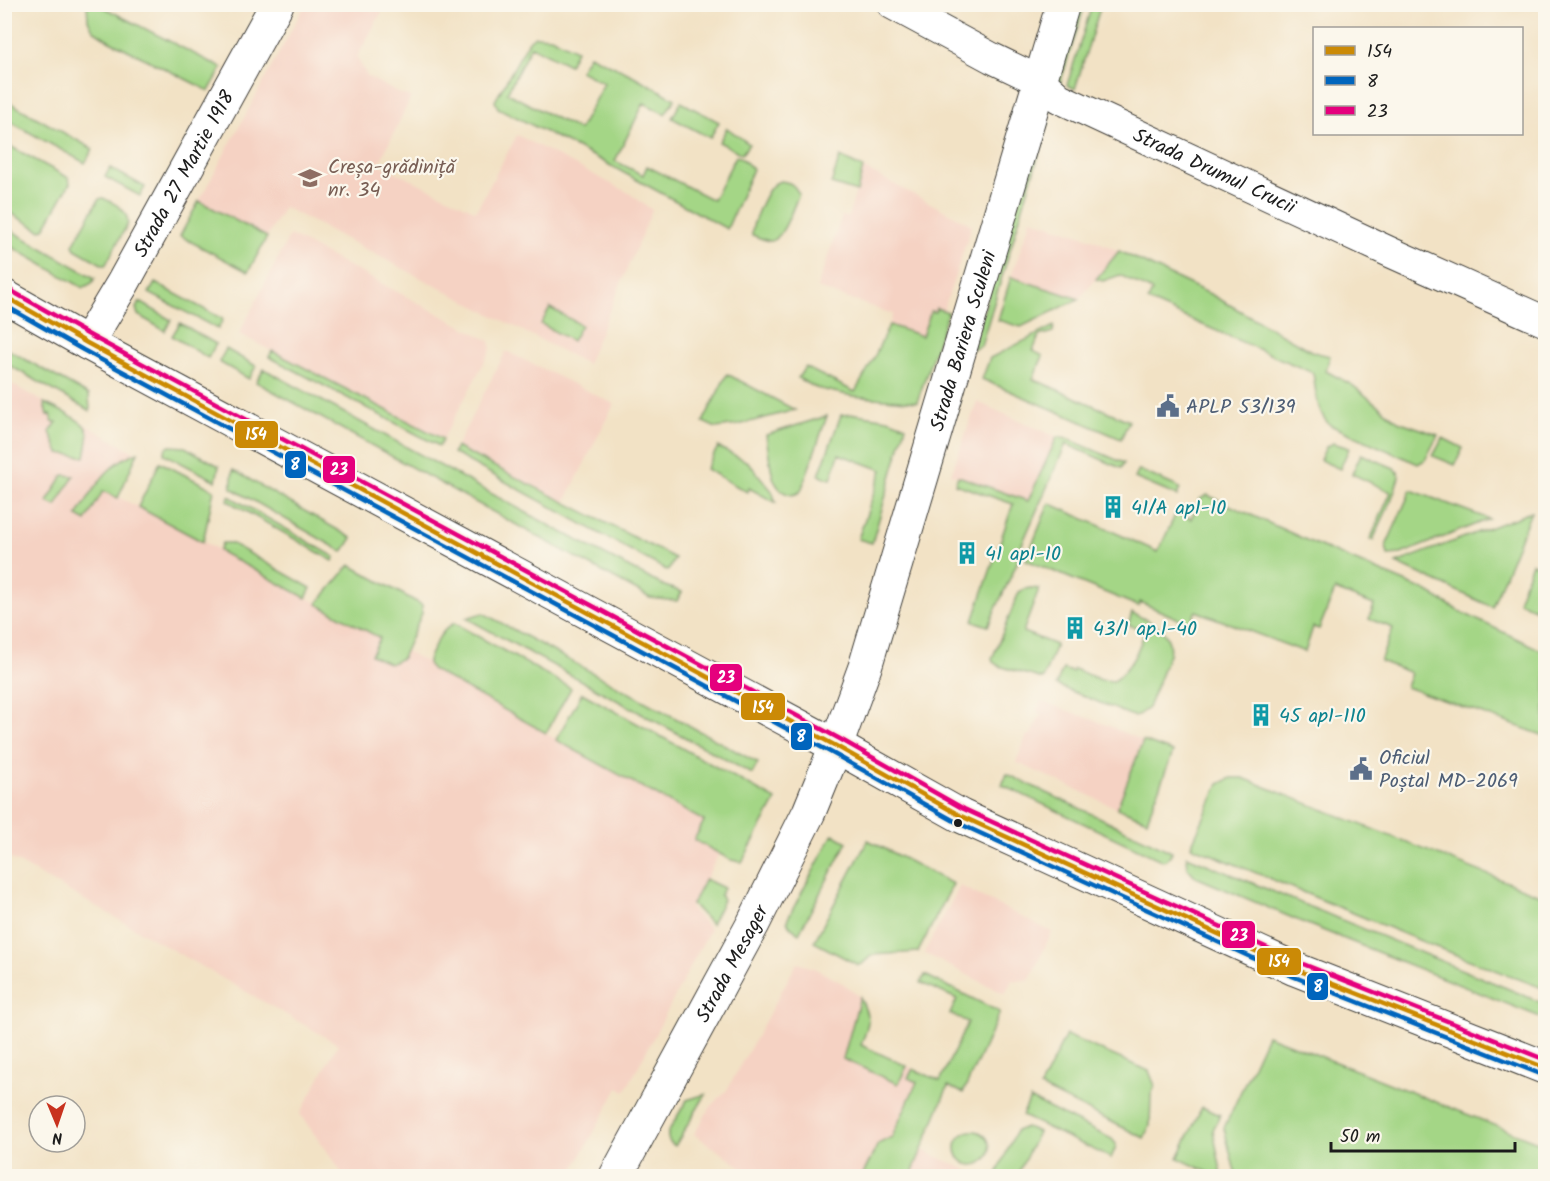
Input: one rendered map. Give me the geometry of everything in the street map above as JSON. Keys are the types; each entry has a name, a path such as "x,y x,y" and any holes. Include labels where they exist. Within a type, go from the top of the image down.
{"main road":[{"name":"Strada 27 Martie 1918","path":"87,343 129,274 277,4"},
{"name":"Strada Bariera Sculeni","path":"836,746 866,667 1063,4"},
{"path":"4,296 87,343 836,746 961,816 1295,969 1545,1068"},
{"name":"Strada Mesager","path":"616,1176 767,896 809,812 836,746"}],"street":[{"name":"Strada Drumul Crucii","path":"892,4 1040,81 1059,98 1545,322"}],"shaded area":[{"name":"Creșa-grădiniță nr. 34","path":"386,4 357,57 367,76 398,93 411,97 379,164 476,211 517,135 629,193 652,210 587,364 284,207 267,237 199,201 305,5"},
{"path":"863,168 972,225 934,339 889,325 893,314 817,288 842,216 848,218"},
{"path":"1031,219 1092,239 1119,251 1079,299 1011,277"},
{"path":"290,235 490,341 491,349 443,439 239,334"},
{"path":"506,351 614,404 565,502 456,447"},
{"path":"4,380 136,453 115,463 96,487 147,511 428,663 431,670 704,821 694,840 719,854 690,907 710,929 625,1092 618,1088 570,1176 344,1176 300,1114 338,1044 5,855"},
{"path":"977,402 1057,437 1028,501 951,474"},
{"path":"1041,701 1143,741 1117,808 1016,762 1027,735 1030,736 1041,714 1037,711"},
{"path":"960,886 1052,932 1029,981 1012,980 1005,994 924,953"},
{"path":"797,963 814,968 844,984 860,997 843,1059 898,1084 907,1066 913,1069 909,1078 917,1082 892,1137 981,1176 754,1176 694,1134 711,1106 727,1090"}],"green space":[{"path":"87,5 99,5 222,68 209,91 110,41 93,30 88,20"},
{"path":"1078,5 1085,5 1060,84 1057,79"},
{"path":"1092,5 1101,5 1075,89 1067,85"},
{"path":"535,36 551,37 576,50 569,65 531,46 507,93 579,130 604,83 580,71 589,55 675,99 665,114 644,103 615,161 643,175 647,166 713,200 736,156 753,169 727,229 593,156 498,108 495,101 529,41"},
{"path":"5,100 93,149 85,163 5,119"},
{"path":"681,102 719,122 710,138 672,118"},
{"path":"1042,119 1049,121 981,346 972,350"},
{"path":"727,128 749,144 742,154 719,142"},
{"path":"4,143 69,178 70,183 44,229 40,230 5,210"},
{"path":"840,157 863,168 857,192 831,184"},
{"path":"110,168 145,187 140,196 105,177"},
{"path":"780,181 791,184 799,194 780,235 769,241 752,235 752,230 765,197 771,187"},
{"path":"103,198 123,210 128,223 105,266 75,249 73,245 99,199"},
{"path":"199,201 267,237 248,272 180,236"},
{"path":"5,227 95,278 92,283 83,288 5,243"},
{"path":"1119,251 1212,295 1313,352 1330,356 1326,371 1352,385 1398,421 1438,435 1425,460 1418,464 1330,425 1319,408 1313,373 1148,301 1152,291 1120,275 1103,281 1096,279"},
{"path":"1011,277 1079,299 1021,327 998,320"},
{"path":"155,283 223,319 218,329 149,293"},
{"path":"140,302 171,320 165,331 138,315 136,308"},
{"path":"550,308 581,325 572,341 541,324"},
{"path":"936,308 948,312 917,402 852,396 816,388 798,378 805,367 855,392 889,325 922,336 931,311 935,312"},
{"path":"180,323 216,344 208,358 172,336"},
{"path":"1054,326 1053,332 1039,336 1033,351 1043,356 1033,379 1129,421 1121,439 982,379 990,358"},
{"path":"5,348 89,395 90,411 5,363"},
{"path":"226,349 256,366 249,379 219,362"},
{"path":"272,351 443,439 439,446 269,357"},
{"path":"264,369 556,529 662,585 682,592 677,601 650,598 256,382"},
{"path":"727,374 795,410 738,425 716,428 703,422"},
{"path":"44,403 73,418 86,428 88,438 85,457 59,453 50,432 57,422 52,422 50,414 47,415"},
{"path":"856,414 888,419 906,426 872,543 858,539 882,470 839,454 831,479 819,475 841,415"},
{"path":"827,416 801,491 793,495 785,493 774,480 766,435"},
{"path":"1057,437 1068,439 1124,463 1121,468 1066,444 1019,551 1017,563 988,626 973,621 1013,504 955,484 958,476 1028,501"},
{"path":"1443,438 1463,448 1455,465 1433,456"},
{"path":"1333,443 1349,448 1340,469 1320,460 1326,447"},
{"path":"185,447 219,466 216,481 164,454 166,448"},
{"path":"456,447 675,558 668,571 453,453"},
{"path":"718,447 748,462 772,491 776,503 749,488 747,492 706,469"},
{"path":"138,452 118,498 103,491 86,521 77,516 109,470"},
{"path":"1361,454 1394,468 1399,477 1373,540 1370,540 1391,492 1352,474"},
{"path":"160,462 214,490 203,542 138,507"},
{"path":"233,470 352,538 343,552 231,488"},
{"path":"1139,470 1180,488 1177,496 1135,478"},
{"path":"63,475 74,476 56,506 47,502"},
{"path":"1411,490 1489,519 1401,554 1388,555 1386,546"},
{"path":"1207,495 1426,591 1461,612 1546,652 1545,736 1406,687 1411,673 1380,661 1393,628 1369,619 1374,605 1335,590 1319,629 1313,627 1305,652 1196,611 1190,624 1140,602 1138,606 1026,560 1049,503 1158,552 1177,511 1191,519 1200,499"},
{"path":"229,496 335,557 333,561 228,501"},
{"path":"1531,512 1492,607 1396,563"},
{"path":"222,543 231,543 311,588 306,598 219,551"},
{"path":"1532,563 1545,568 1545,614 1518,601"},
{"path":"350,565 422,605 422,613 402,658 390,664 371,655 380,638 317,604"},
{"path":"1031,588 1039,589 1023,632 1056,645 1043,679 999,666 992,659 1019,592"},
{"path":"483,613 758,763 752,774 466,618"},
{"path":"1132,613 1159,628 1168,639 1170,646 1148,708 1135,717 1056,685 1063,669 1072,672 1074,669 1101,680 1114,681 1134,658 1145,630 1128,625"},
{"path":"454,623 571,688 546,733 431,669 428,660 435,644 445,630"},
{"path":"582,693 776,800 742,862 731,860 694,840 704,821 556,740"},
{"path":"1143,741 1173,752 1147,820 1117,808"},
{"path":"1007,774 1172,852 1168,859 1163,861 1002,785"},
{"path":"1231,778 1243,778 1545,897 1545,989 1433,946 1191,846 1219,784"},
{"path":"833,834 847,842 799,933 790,927 787,920"},
{"path":"868,840 953,884 918,952 872,955 858,965 814,942"},
{"path":"1187,856 1545,1004 1545,1019 1196,877 1187,867"},
{"path":"705,879 724,888 720,895 723,900 711,924 692,904"},
{"path":"925,975 1000,1012 963,1093 948,1086 911,1176 862,1176 878,1144 892,1137 917,1082 908,1078 913,1069 940,1081 968,1022 950,1014 957,999 921,983"},
{"path":"860,997 868,1021 861,1045 907,1066 898,1084 843,1059"},
{"path":"1066,1035 1149,1071 1155,1086 1151,1095 1150,1125 1144,1138 1040,1087"},
{"path":"1267,1035 1545,1145 1545,1176 1236,1176 1224,1128"},
{"path":"706,1094 675,1146 669,1140 668,1132 687,1100"},
{"path":"1030,1099 1112,1139 1116,1144 1111,1158 1022,1116"},
{"path":"1202,1107 1220,1115 1213,1130 1222,1176 1216,1176 1178,1158"},
{"path":"1026,1127 1038,1132 1017,1176 996,1176 1016,1131"},
{"path":"973,1131 985,1136 990,1148 985,1160 973,1165 961,1160 956,1148 961,1136"}],"transit line":[{"name":"23","path":"8,289 91,336 840,739 964,809 1298,962 1546,1060"},
{"name":"154","path":"4,296 87,343 836,746 961,816 1295,969 1546,1068"},
{"name":"8","path":"4,305 83,350 958,823 1292,976 1543,1075"}],"place":[{"name":"Creșa-grădiniță nr. 34","path":"310,178"},
{"name":"APLP 53/139","path":"1168,406"},
{"name":"41/A ap1-10","path":"1113,507"},
{"name":"41 ap1-10","path":"967,553"},
{"name":"43/1 ap.1-40","path":"1075,628"},
{"name":"45 ap1-110","path":"1261,715"},
{"name":"Oficiul Poștal MD-2069","path":"1361,769"}]}
